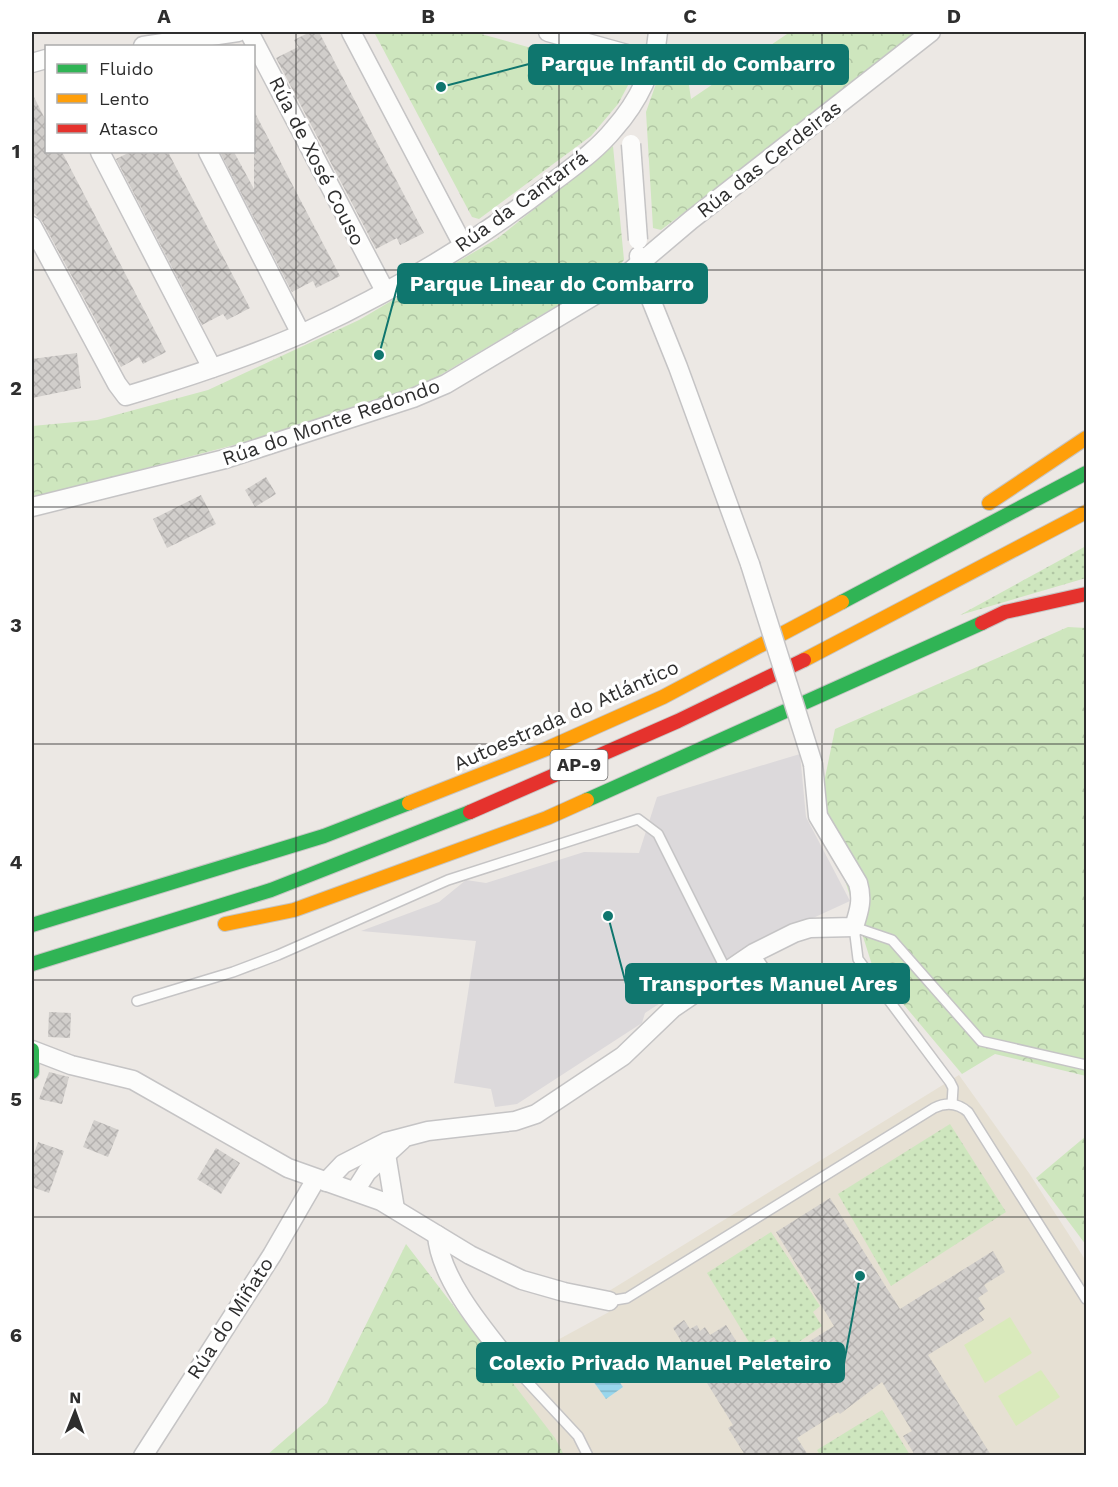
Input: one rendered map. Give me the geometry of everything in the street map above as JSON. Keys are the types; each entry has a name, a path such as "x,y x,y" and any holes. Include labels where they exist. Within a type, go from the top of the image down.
{"main road":[{"path":"981,508 1086,438"},
{"name":"Autoestrada do Atlántico","path":"33,924 324,836 546,749 663,697 1086,473"},
{"name":"AP-9","path":"37,963 271,890 504,799 678,721 852,637 1086,512"},
{"path":"424,797 700,664 909,550"},
{"path":"215,926 294,910 547,818 1005,612 1086,594"},
{"path":"37,963 182,933"},
{"path":"32,1050 32,1072"}],"street":[{"path":"155,45 238,32"},
{"name":"Rúa de Xosé Couso","path":"249,32 385,291"},
{"path":"351,32 463,245"},
{"path":"548,32 652,62"},
{"name":"Rúa da Cantarrá","path":"32,225 117,384 126,396 212,368 300,334 385,291 463,245 522,206 607,138 629,111 652,62 658,32"},
{"name":"Rúa das Cerdeiras","path":"691,220 931,32"},
{"path":"629,111 639,266 750,564 813,764 818,816 861,894 861,904 854,927"},
{"path":"101,153 212,368"},
{"path":"208,153 300,334"},
{"name":"Rúa do Monte Redondo","path":"32,507 225,459 430,391 620,280 691,220"},
{"name":"Rúa do Miñato","path":"143,1455 321,1181 333,1172 355,1156 378,1145 406,1137 428,1131 515,1121 536,1114 623,1056 673,1008 754,953 794,933 810,928 854,927"},
{"path":"32,1050 71,1065 133,1080 288,1168 355,1191 395,1209 437,1235 522,1280 564,1292 609,1301"},
{"path":"32,1072 46,1065 71,1065"},
{"path":"355,1191 367,1172 406,1137"},
{"path":"386,1154 395,1209"},
{"path":"437,1235 443,1263 477,1322 511,1364"}],"lane":[{"path":"137,1001 233,972 278,955 448,880 638,819 658,834 726,970"},
{"path":"952,1104 953,1088 950,1082 858,959 854,927 892,940 981,1041 1086,1065"},
{"path":"754,953 779,990"},
{"path":"609,1301 627,1298 934,1108 952,1104 968,1112 1086,1299"},
{"path":"511,1364 578,1436 588,1455"}],"shaded area":[{"path":"800,754 806,817 850,901 739,952 645,1013 642,1023 517,1104 495,1107 491,1089 454,1083 476,941 361,931 439,902 466,880 486,883 584,852 639,853 657,797"},
{"path":"959,1075 1029,1173 1086,1261 1086,1455 563,1455 499,1372 609,1312 609,1291"}],"green space":[{"path":"374,32 474,32 633,76 618,104 591,136 479,219 472,217"},
{"path":"790,32 923,32 661,230 653,228 646,112 670,44 683,45 691,99"},
{"path":"613,146 624,260 614,272 415,390 295,429 32,498 32,426 97,420 208,390 359,320 498,238"},
{"path":"1086,546 1086,578 960,615"},
{"path":"1068,627 1086,628 1086,1076 995,1054 962,1074 873,968 820,802 835,729"},
{"path":"950,1124 1006,1212 891,1286 838,1194"},
{"path":"1086,1136 1086,1245 1036,1178"},
{"path":"771,1232 820,1306 813,1312 822,1326 793,1346 804,1361 796,1370 774,1337 752,1347 707,1273"},
{"path":"406,1244 555,1438 564,1455 267,1455 327,1403"},
{"path":"1010,1317 1032,1353 985,1383 964,1345"},
{"path":"1041,1370 1060,1397 1016,1426 998,1396"},
{"path":"882,1410 910,1455 820,1455 817,1450"}],"water":[{"path":"598,1351 623,1387 606,1399 580,1363"}],"building":[{"path":"310,32 319,32 424,233 400,245 397,238 376,249 276,58 298,47 294,40"},
{"path":"32,93 45,119 45,153 63,153 166,352 143,364 139,357 121,367 42,221 32,211"},
{"path":"255,113 340,276 316,288 313,281 292,292 221,153 235,153 254,189"},
{"path":"128,153 169,153 250,308 227,320 223,314 202,325 116,159"},
{"path":"77,353 81,388 32,398 32,359"},
{"path":"266,477 276,494 255,507 245,490"},
{"path":"201,495 216,524 167,548 153,519"},
{"path":"49,1012 71,1013 70,1038 48,1037"},
{"path":"49,1072 69,1077 62,1104 39,1099"},
{"path":"94,1120 119,1130 108,1157 83,1147"},
{"path":"38,1142 64,1151 49,1193 32,1187 32,1160"},
{"path":"216,1148 240,1163 221,1194 197,1179"},
{"path":"830,1198 900,1309 993,1251 1005,1272 984,1285 988,1291 978,1298 985,1309 979,1313 984,1320 928,1355 991,1455 915,1455 903,1436 912,1431 882,1382 840,1414 838,1412 797,1438 808,1455 745,1455 728,1428 733,1425 673,1328 684,1320 690,1329 697,1325 700,1331 705,1327 710,1335 726,1325 747,1358 776,1340 786,1356 834,1326 776,1232"}],"traffic: fast":[{"path":"842,602 1086,473"},
{"path":"587,800 982,623"},
{"path":"32,925 324,836 409,803"},
{"path":"32,964 271,890 470,812"},
{"path":"32,1050 32,1072"}],"traffic: slow":[{"path":"989,503 1086,438"},
{"path":"804,660 1086,512"},
{"path":"409,803 546,749 663,697 842,602"},
{"path":"225,924 294,910 547,818 587,800"}],"traffic: jam":[{"path":"982,623 1005,612 1086,594"},
{"path":"470,812 678,721 804,660"}],"place":[{"name":"Parque Infantil do Combarro","path":"441,87"},
{"name":"Parque Linear do Combarro","path":"379,355"},
{"name":"Transportes Manuel Ares","path":"608,916"},
{"name":"Colexio Privado Manuel Peleteiro","path":"860,1276"}]}
